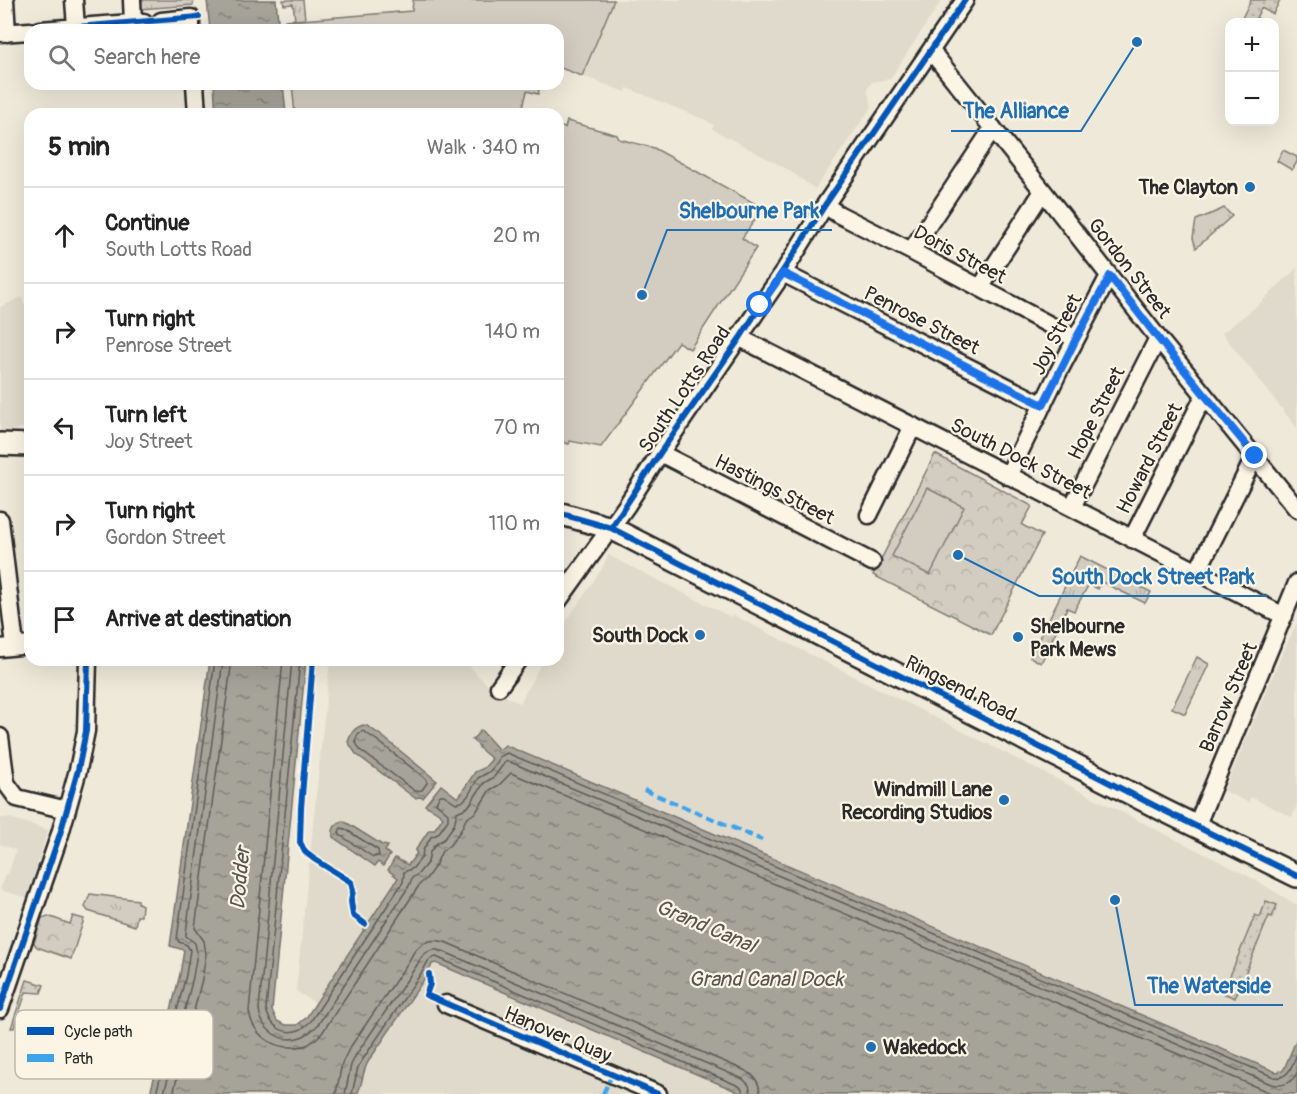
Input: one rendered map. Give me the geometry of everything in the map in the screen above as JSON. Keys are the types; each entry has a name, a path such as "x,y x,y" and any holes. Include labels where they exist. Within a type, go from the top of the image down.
{"main road":[{"path":"0,444 24,445"},
{"name":"Ringsend Road","path":"564,515 611,528 1196,827 1297,876"}],"street":[{"path":"5,0 4,33 24,31"},
{"path":"74,0 76,24"},
{"path":"114,24 139,22 132,0"},
{"name":"South Lotts Road","path":"564,593 611,528 740,338 825,205 965,0"},
{"path":"161,21 191,24"},
{"name":"Gordon Street","path":"931,51 1204,396 1297,509"},
{"path":"195,90 197,108"},
{"path":"911,251 993,128"},
{"path":"980,288 1043,191"},
{"name":"Doris Street","path":"825,205 838,214 1076,339"},
{"name":"Penrose Street","path":"783,273 1043,405"},
{"name":"Joy Street","path":"1008,476 1110,276"},
{"name":"South Dock Street","path":"740,338 1284,616"},
{"name":"Hope Street","path":"1071,507 1158,338"},
{"name":"Howard Street","path":"1132,539 1204,396"},
{"path":"869,515 913,426"},
{"name":"Hastings Street","path":"660,453 872,561"},
{"path":"1197,572 1255,456"},
{"path":"0,520 3,570 15,646"},
{"name":"Barrow Street","path":"1196,827 1297,583"},
{"path":"0,1009 68,810 86,730 88,666"},
{"path":"499,687 514,666"},
{"path":"0,737 6,783 17,798 68,810"},
{"name":"Hanover Quay","path":"446,1004 657,1094"}],"shaded area":[{"path":"614,0 942,0 890,79 872,82 869,86 867,90 872,106 815,189 787,169 712,129 714,125 708,121 627,88 626,92 582,76"},
{"path":"1297,268 1297,428 1222,333 1258,305"},
{"path":"22,297 24,303 24,427 3,432 0,429 0,307"},
{"path":"608,555 731,617 733,615 1250,877 1297,905 1297,1094 357,1094 364,1069 376,1043 296,991 329,666 470,666 492,690 520,703 540,666 564,666 564,625 601,570"},
{"path":"1297,623 1297,805 1292,817 1251,797 1248,802 1224,791"},
{"path":"0,818 10,818 48,830 27,898 0,890 16,850 0,844"}],"green space":[{"path":"140,0 194,0 193,5 140,9"},
{"path":"283,0 303,0 305,19 285,21 295,19 293,4 284,5"},
{"path":"413,0 614,0 582,76 564,69 564,24 289,24 289,21 412,11"},
{"path":"1251,0 1280,0 1273,14 1261,8 1256,18 1242,18"},
{"path":"293,90 539,90 538,94 527,91 523,107 525,108 294,108"},
{"path":"567,121 654,148 763,208 742,238 756,248 690,349 678,342 601,447 570,441 569,444 564,443 565,128"},
{"path":"1283,150 1297,157 1292,170 1277,161"},
{"path":"1224,208 1232,216 1196,248 1193,238 1196,220"},
{"path":"935,454 1032,506 1022,525 1042,535 991,635 873,575"},
{"path":"927,488 964,507 930,575 892,556"},
{"path":"1080,556 1151,592 1145,603 1102,582 1098,589 1089,584 1074,611 1067,608 1041,663 1030,657"},
{"path":"1197,657 1209,664 1185,714 1172,708"},
{"path":"90,894 138,900 138,903 142,905 141,916 137,916 135,926 88,911 85,907"},
{"path":"1266,901 1277,905 1272,917 1269,916 1235,998 1223,993 1255,915 1260,917"},
{"path":"48,916 70,924 73,916 84,919 71,959 37,947 34,943 42,918"},
{"path":"27,980 44,985 41,993 26,992 20,1010 17,1010"}],"water":[{"path":"207,0 276,0 278,24 209,24"},
{"path":"214,90 284,90 285,108 216,108"},
{"name":"Grand Canal Dock","path":"209,666 305,666 272,1010 277,1021 286,1025 297,1025 306,1018 398,878 388,870 395,858 408,865 429,830 434,830 443,817 425,805 441,785 458,798 475,772 484,768 492,759 472,740 481,730 499,750 505,745 1276,1072 1284,1069 1297,1038 1297,1094 743,1094 436,963 432,964 429,972 368,1062 357,1094 150,1094 154,1079 213,1079 213,1010 171,1010 184,950 170,946"},
{"path":"363,725 382,736 437,781 423,798 415,798 356,754 348,742 353,731"},
{"path":"342,821 382,845 388,846 385,851 390,855 383,866 378,862 375,866 333,837 334,828"}],"marked path":[{"path":"644,790 762,840"},
{"path":"603,1094 612,1075"}],"cycle path":[{"path":"611,528 740,338 825,205 965,0"},
{"path":"113,24 199,17"},
{"path":"564,515 611,528 1297,876"},
{"path":"0,1009 60,834 78,770 86,731 88,666"},
{"path":"313,666 300,842 305,852 351,882 353,915 365,924"},
{"path":"429,974 430,984 426,995 658,1094"}],"place":[{"name":"The Alliance","path":"1137,42"},
{"name":"The Clayton","path":"1250,187"},
{"name":"Shelbourne Park","path":"642,295"},
{"name":"South Dock Street Park","path":"958,555"},
{"name":"South Dock","path":"700,635"},
{"name":"Shelbourne Park Mews","path":"1018,637"},
{"name":"Windmill Lane Recording Studios","path":"1004,800"},
{"name":"The Waterside","path":"1115,900"},
{"name":"Wakedock","path":"871,1047"}],"route":[{"path":"760,305 783,273 1043,405 1110,276 1204,396 1255,456"}],"water label":[{"name":"Dodder","path":"240,878"},
{"name":"Grand Canal","path":"706,926"}]}
